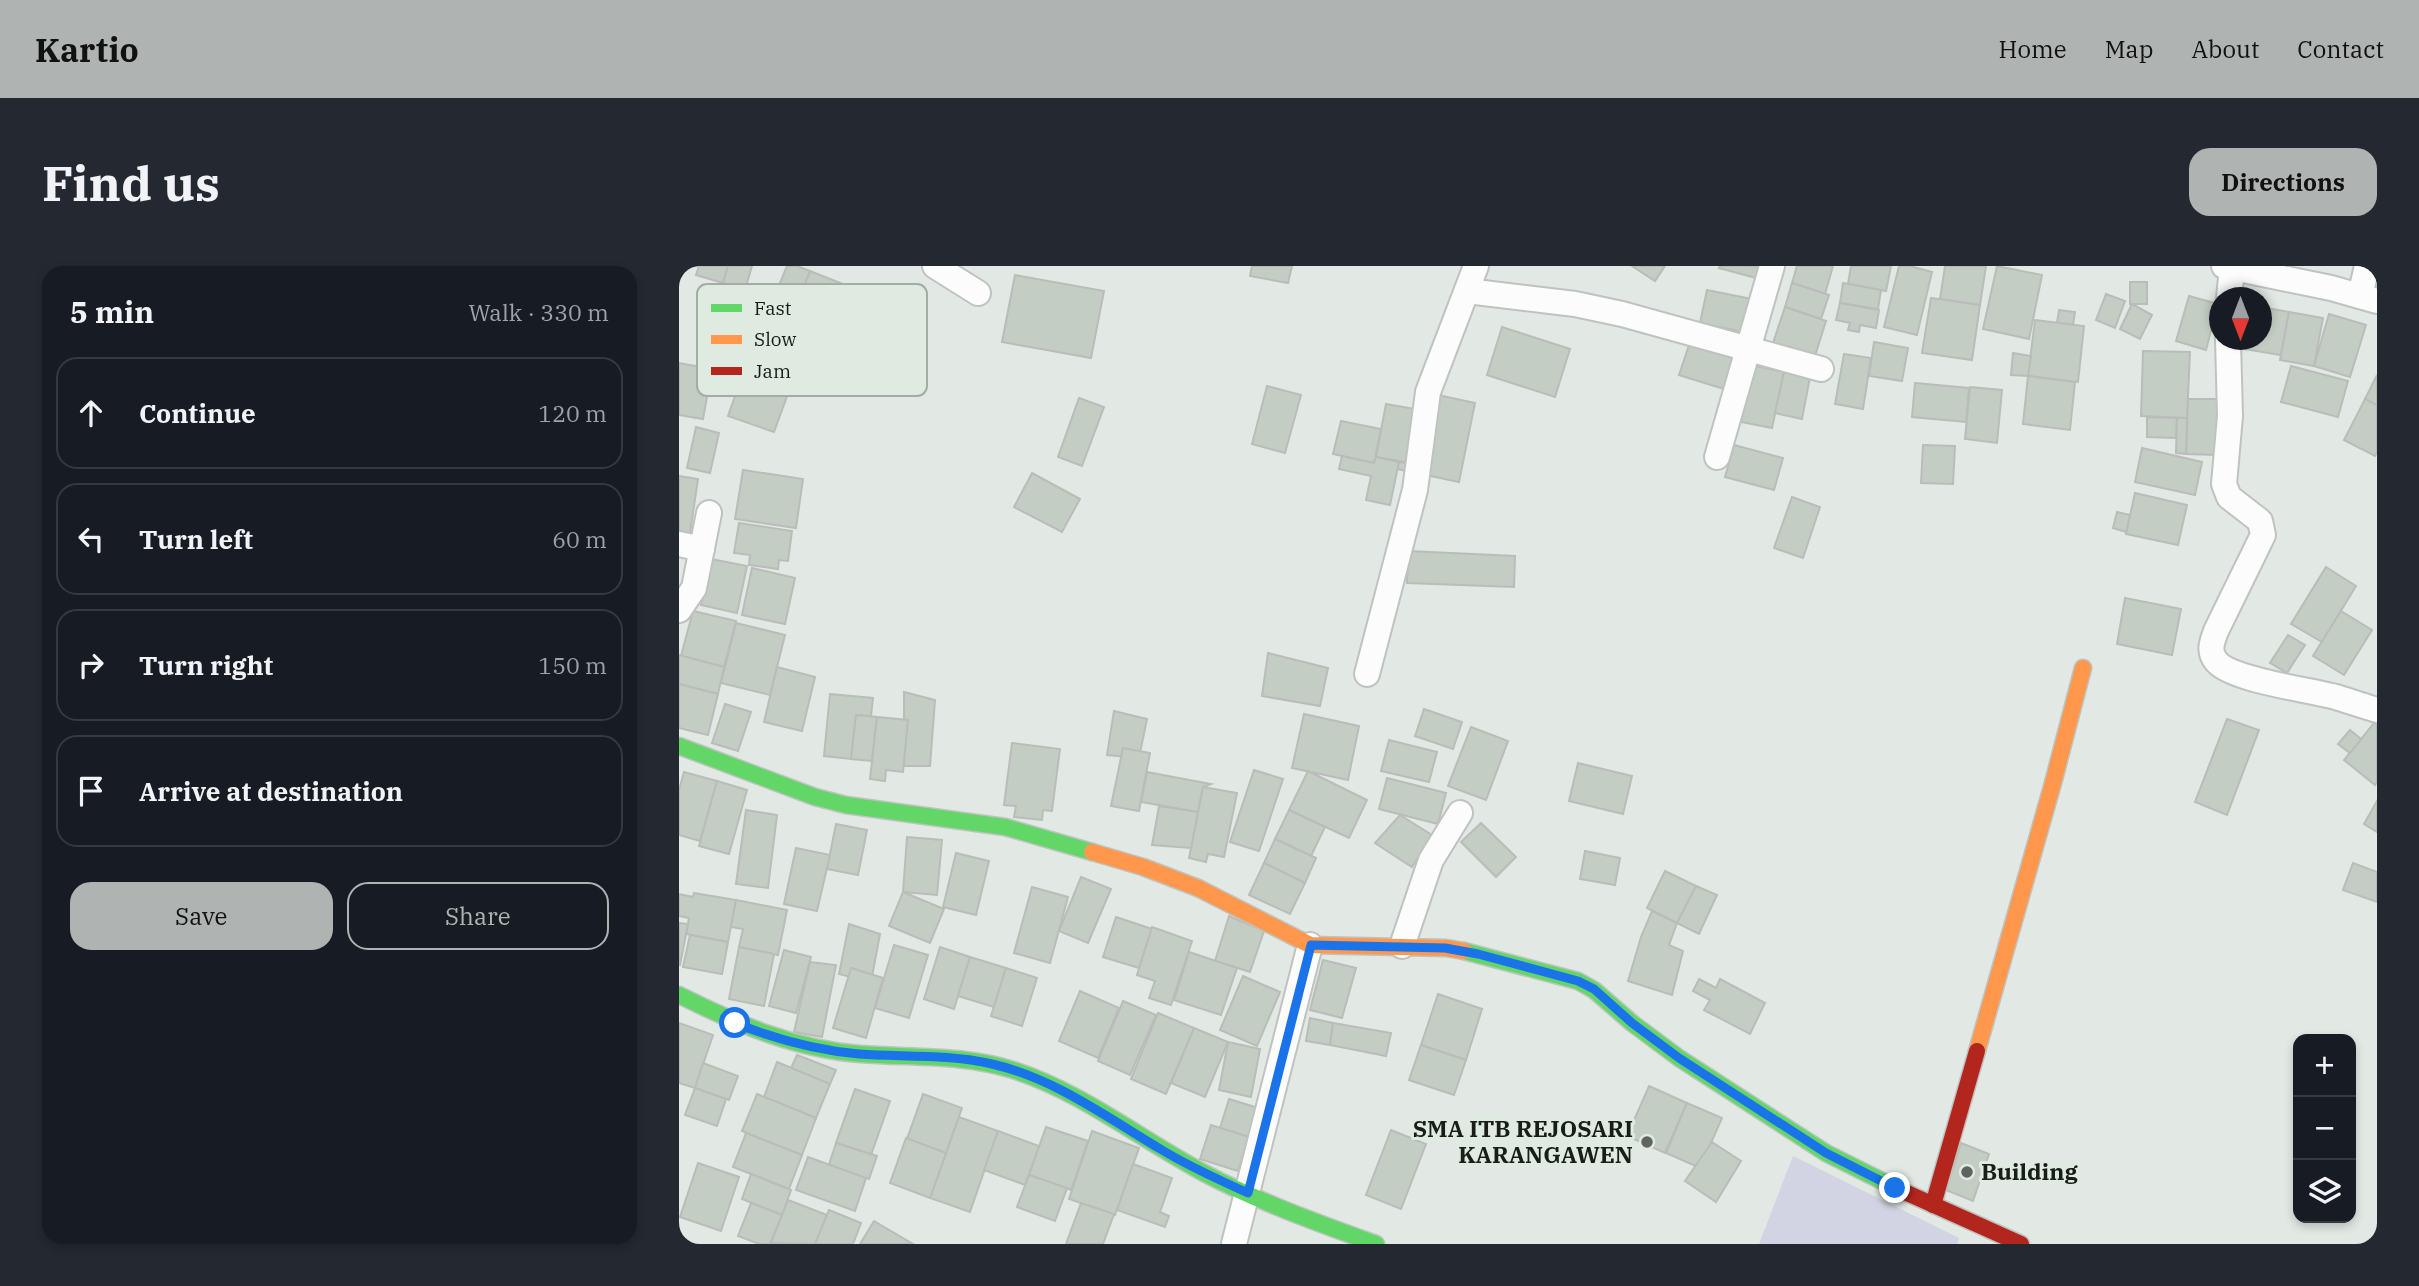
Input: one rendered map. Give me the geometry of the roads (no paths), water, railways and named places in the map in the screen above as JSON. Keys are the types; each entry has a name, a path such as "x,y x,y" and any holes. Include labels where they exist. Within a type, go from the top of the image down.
{"street":[{"path":"935,266 978,293"},
{"path":"1367,674 1415,490 1428,392 1476,266"},
{"path":"1717,457 1772,266"},
{"path":"2229,287 2228,267 2369,298 2367,266"},
{"path":"1467,291 1575,304 1622,314 1821,369"},
{"path":"2228,350 2230,416 2224,484 2229,497 2259,521 2263,535 2216,631 2211,644 2213,655 2220,666 2257,680 2334,696 2377,710"},
{"path":"679,610 694,588 690,547 709,513"},
{"path":"1933,1205 2083,668"},
{"path":"679,746 815,797 846,805 1005,827 1143,867 1198,888 1311,945 1445,948 1478,954 1586,985 1679,1058 1826,1153 1895,1188 2021,1244"},
{"path":"1402,946 1431,860 1460,813"},
{"path":"1234,1244 1311,945"},
{"path":"679,995 771,1038 859,1054 990,1063 1027,1075 1101,1113 1207,1175 1288,1211 1376,1244"}],"place":[{"name":"SMA ITB REJOSARI KARANGAWEN","path":"1647,1142"},
{"name":"Building","path":"1967,1172"}]}
